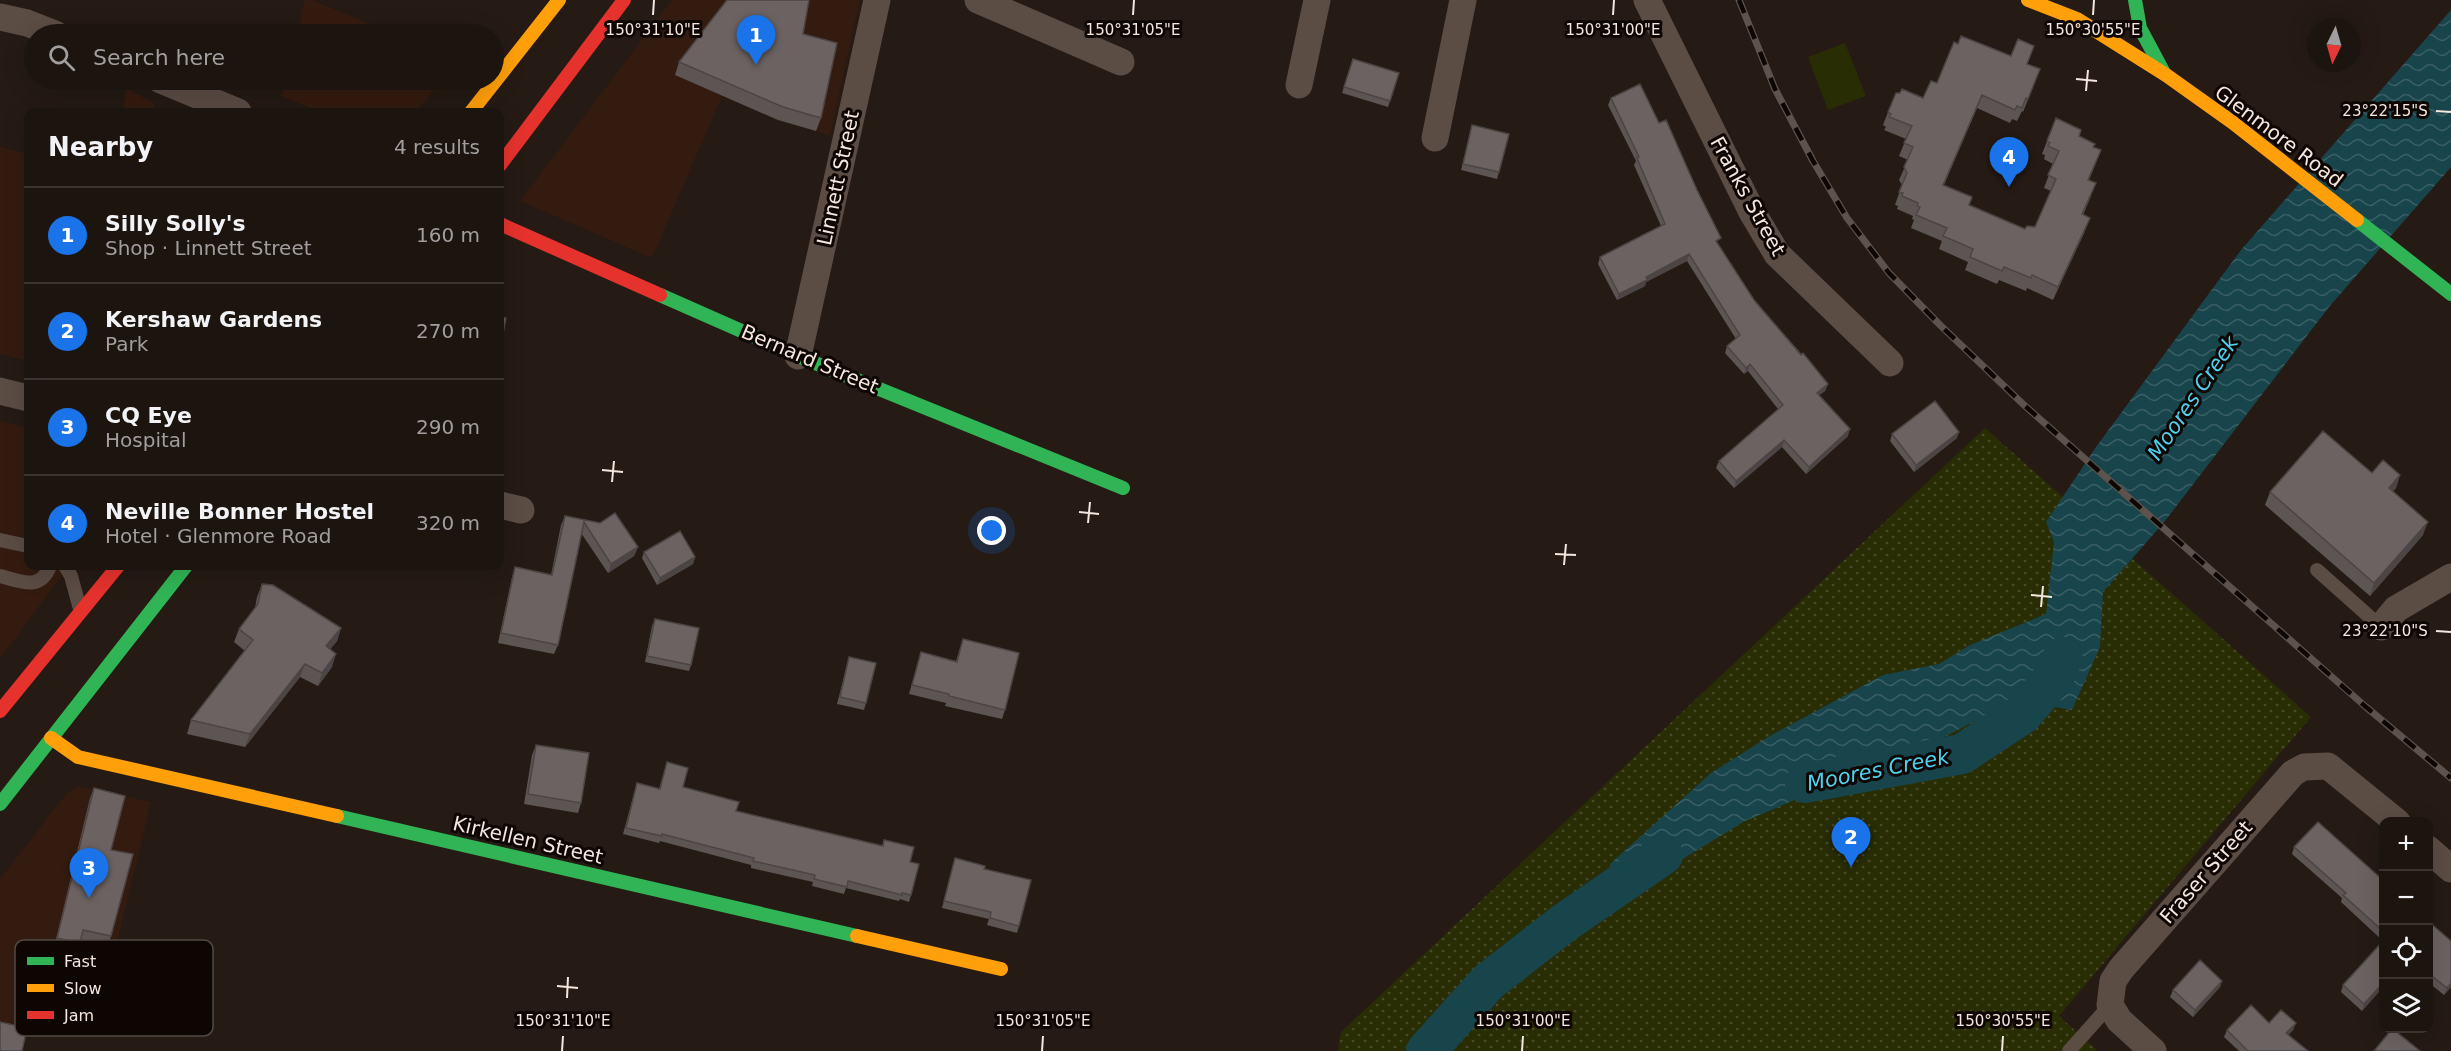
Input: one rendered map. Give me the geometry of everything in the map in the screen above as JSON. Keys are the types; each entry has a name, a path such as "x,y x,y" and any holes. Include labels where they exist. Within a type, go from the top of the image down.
{"street":[{"path":"538,28 552,0"},
{"path":"504,71 559,0"},
{"path":"504,160 624,0"},
{"name":"Linnett Street","path":"798,356 877,0"},
{"path":"978,0 1121,62"},
{"path":"1299,85 1317,0"},
{"path":"1436,138 1463,0"},
{"name":"Franks Street","path":"1647,0 1752,212 1777,254 1890,363"},
{"name":"Glenmore Road","path":"2028,0 2081,9 2166,75 2232,122 2451,294"},
{"path":"2135,0 2140,29 2166,75"},
{"path":"0,16 30,24"},
{"path":"184,90 228,108"},
{"path":"474,108 489,90"},
{"name":"Bernard Street","path":"504,226 798,356 1123,488"},
{"path":"0,391 24,397"},
{"path":"0,711 115,570"},
{"path":"0,804 183,570"},
{"path":"2381,627 2396,609 2451,578"},
{"name":"Kirkellen Street","path":"51,738 78,757 1001,969"},
{"name":"Fraser Street","path":"2110,1005 2113,981 2121,969 2293,773 2304,767 2328,765 2391,817"},
{"path":"2433,853 2451,869"},
{"path":"2110,1005 2119,1020 2153,1051"}],"lane":[{"path":"0,540 24,545"},
{"path":"0,576 30,583 44,578 48,570"},
{"path":"67,570 81,611"},
{"path":"2317,570 2381,627"},
{"path":"2069,1051 2110,1005"}],"shaded area":[{"path":"305,0 312,0 370,24 299,24"},
{"path":"672,0 860,0 830,136 722,96 652,258 520,201"},
{"path":"127,90 155,104 154,108 123,108"},
{"path":"282,90 434,90 419,108 311,108 281,96"},
{"path":"0,147 24,153 24,360 0,354"},
{"path":"0,421 24,427 24,570 66,570 0,659"},
{"path":"78,786 151,802 118,940 15,940 15,1036 24,1036 20,1051 0,1051 0,879 67,793"}],"green space":[{"path":"1845,43 1866,96 1828,110 1808,57"},
{"path":"1985,428 2311,717 2059,1016 2098,1051 1338,1051 1341,1032"}],"water":[{"path":"2451,10 2451,167 2329,307 2165,521 2103,592 2100,647 2072,710 2017,700 1944,737 1745,821 1622,896 1610,864 1711,773 1768,737 1883,675 1939,664 1970,645 2046,614 2054,542 2046,522 2096,447 2241,250"}],"building":[{"path":"727,0 809,0 803,34 837,43 821,118 783,107 679,62"},
{"path":"1961,36 2011,56 2018,39 2034,46 2027,64 2040,69 2022,108 2017,106 2015,110 1982,95 1943,185 1972,197 1969,205 2025,229 2027,226 2035,227 2056,179 2048,175 2059,151 2048,146 2050,143 2047,141 2056,118 2081,130 2079,136 2095,144 2093,147 2101,150 2088,180 2096,183 2082,214 2090,218 2058,287 2032,275 2031,278 2004,267 2002,271 1970,257 1973,249 1943,236 1947,228 1916,215 1920,207 1917,206 1918,203 1902,196 1903,193 1899,192 1907,173 1904,167 1913,147 1904,143 1912,126 1889,117 1891,114 1888,112 1896,93 1900,93 1902,89 1923,98 1931,81 1937,83 1954,42 1958,44"},
{"path":"1353,59 1399,73 1390,101 1344,87"},
{"path":"1640,84 1659,123 1666,120 1721,238 1716,241 1754,300 1828,384 1817,393 1850,429 1809,467 1784,440 1736,481 1719,461 1783,405 1750,364 1746,368 1727,346 1740,335 1689,254 1619,294 1600,257 1665,224 1637,158 1639,157 1611,98"},
{"path":"1472,125 1509,134 1499,172 1463,164"},
{"path":"1935,401 1959,432 1916,465 1892,434"},
{"path":"2323,431 2372,473 2383,460 2400,475 2389,488 2428,522 2374,583 2270,492"},
{"path":"615,513 638,547 611,564 584,522 558,645 501,633 515,567 552,575 565,516 600,523"},
{"path":"680,531 695,557 660,578 644,552"},
{"path":"262,584 273,585 341,628 326,646 336,654 322,673 305,664 250,734 191,720 253,640 239,629 258,604"},
{"path":"655,619 699,628 691,665 647,656"},
{"path":"963,639 1019,653 1005,710 912,685 921,652 957,662"},
{"path":"849,657 876,663 866,703 840,697"},
{"path":"536,745 589,753 581,803 528,794"},
{"path":"667,762 688,768 683,787 739,802 736,811 883,846 884,840 914,847 910,862 919,864 911,895 902,893 902,895 848,881 847,887 814,879 815,875 753,861 754,858 662,834 662,836 626,828 637,783 660,789"},
{"path":"94,788 125,796 111,850 133,854 111,936 83,930 81,940 57,938"},
{"path":"2318,822 2379,877 2379,927 2343,895 2346,893 2294,847"},
{"path":"955,858 985,866 984,869 1031,880 1019,926 990,918 991,912 944,901"},
{"path":"2433,925 2451,941 2451,983 2447,988 2433,977"},
{"path":"2379,945 2379,988 2364,1004 2343,985"},
{"path":"2200,960 2222,981 2195,1010 2173,990"},
{"path":"2251,1005 2269,1023 2281,1010 2296,1023 2286,1033 2308,1051 2248,1051 2227,1030"},
{"path":"0,1022 15,1025 15,1036 25,1036 22,1051 0,1051"},
{"path":"2389,1033 2398,1033 2420,1051 2374,1051"}],"waterway":[{"name":"Moores Creek","path":"1805,783 1962,754 2023,714 2054,677 2063,657"},
{"name":"Moores Creek","path":"1426,1051 1488,982 1564,923 1663,855"}],"railway":[{"path":"1739,0 1775,89 1813,161 1847,218 1889,273 2024,405 2366,707 2451,778"}],"traffic: fast":[{"path":"2135,0 2140,28 2163,71"},
{"path":"2357,220 2451,294"},
{"path":"660,295 798,356 1123,488"},
{"path":"0,804 183,570"},
{"path":"337,816 857,936"}],"traffic: slow":[{"path":"504,70 559,0"},
{"path":"2028,0 2077,19 2166,75 2232,122 2357,220"},
{"path":"474,108 488,90"},
{"path":"51,738 78,757 337,816"},
{"path":"857,936 1001,969"}],"traffic: jam":[{"path":"504,160 624,0"},
{"path":"504,226 660,295"},
{"path":"0,711 115,570"}],"place":[{"name":"Silly Solly's","path":"756,65"},
{"name":"Neville Bonner Hostel","path":"2009,187"},
{"name":"Kershaw Gardens","path":"1851,867"},
{"name":"CQ Eye","path":"89,898"}]}
